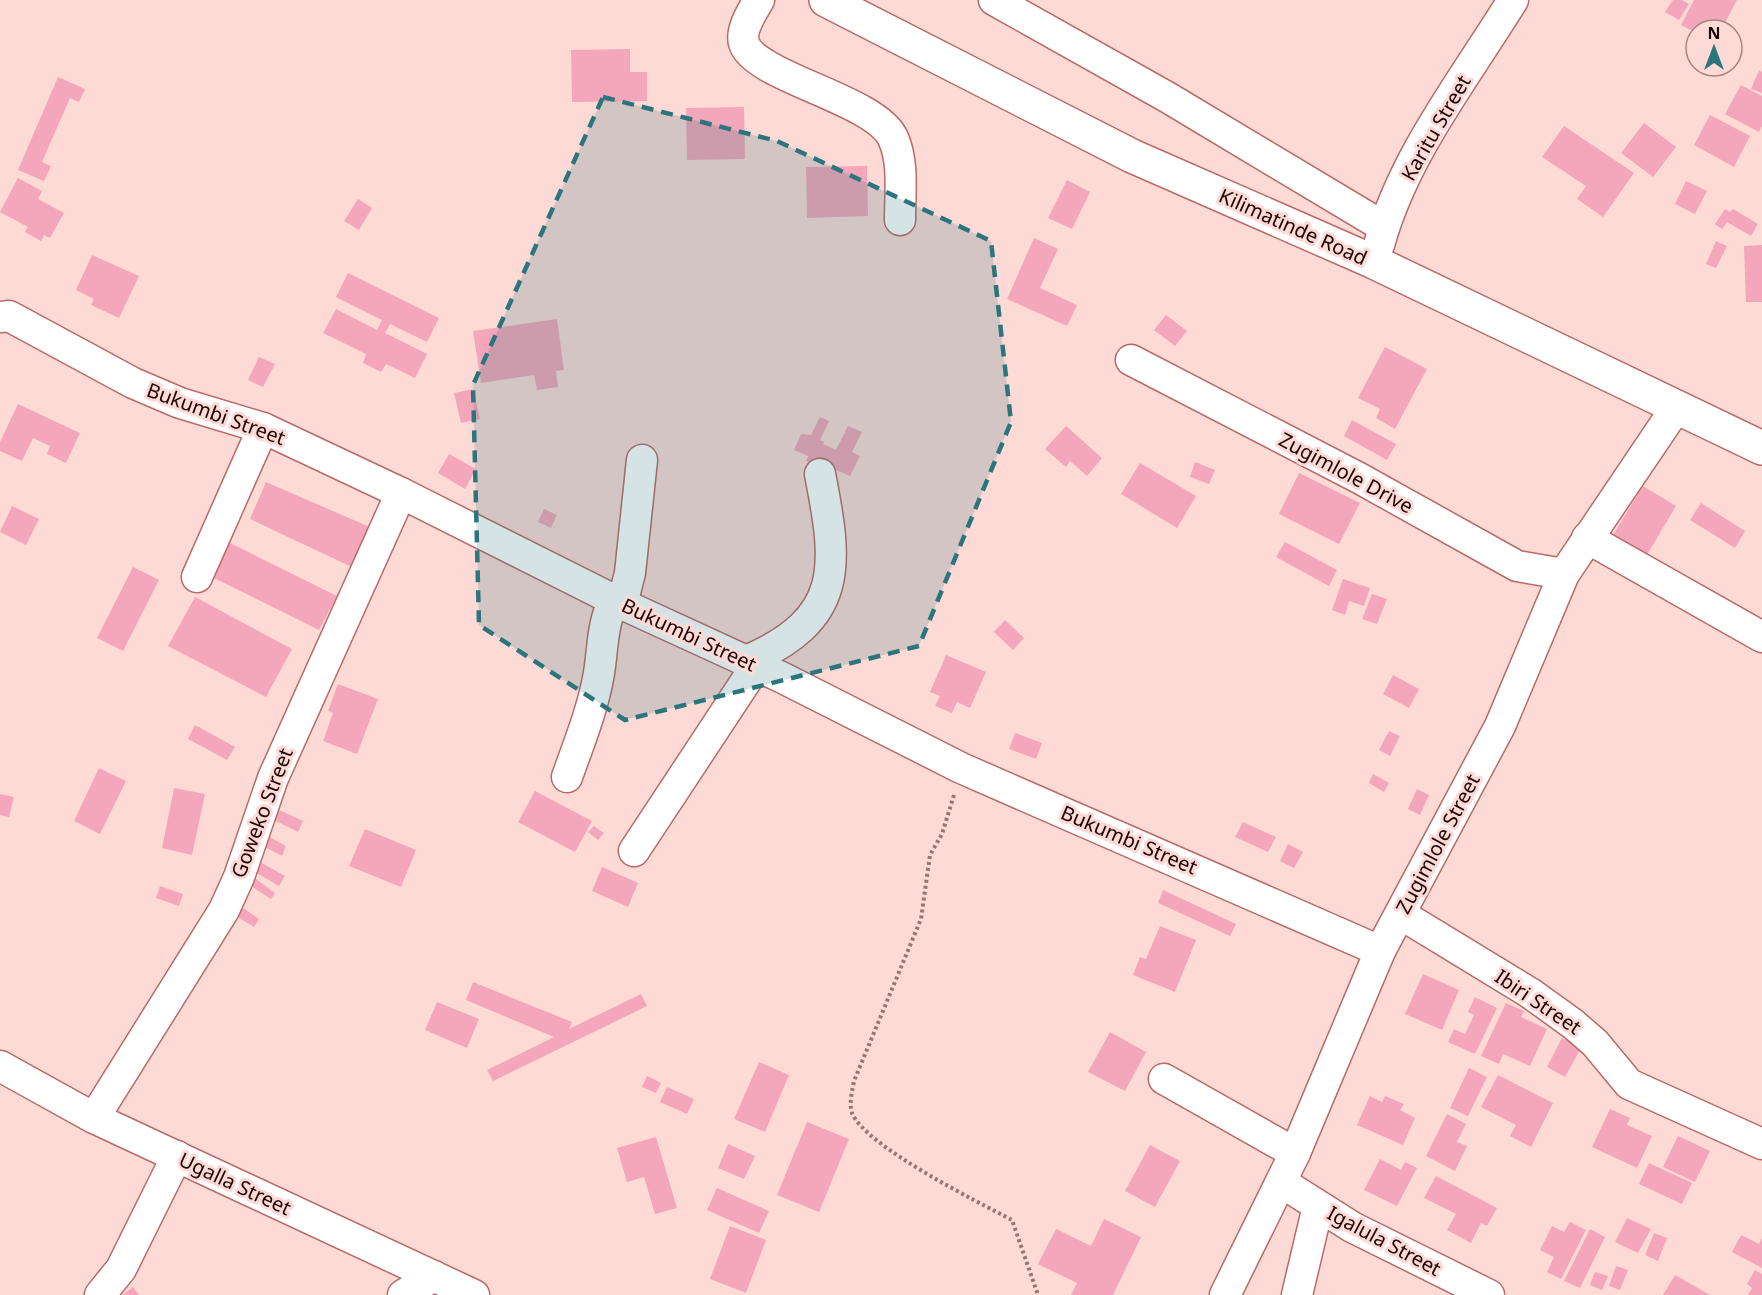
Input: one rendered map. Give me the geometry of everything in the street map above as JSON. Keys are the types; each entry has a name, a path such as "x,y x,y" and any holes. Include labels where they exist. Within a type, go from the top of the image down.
{"main road":[{"name":"Kilimatinde Road","path":"826,0 872,11 1132,156 1374,262 1762,448"}],"street":[{"path":"759,0 744,33 743,42 750,53 787,76 878,120 892,136 900,164 900,220"},
{"path":"994,0 1167,97 1384,226"},
{"name":"Karitu Street","path":"1374,262 1384,226 1420,148 1512,0"},
{"name":"Bukumbi Street","path":"0,317 9,316 133,383 180,403 263,428 401,493 618,602 751,664 961,768 1380,951"},
{"name":"Zugimlole Drive","path":"1131,360 1359,478 1517,566 1564,574"},
{"name":"Zugimlole Street","path":"1225,1295 1295,1153 1380,951 1402,915 1500,726 1564,574 1676,408"},
{"path":"197,577 263,428"},
{"path":"567,777 588,719 599,674 606,615 618,602 631,563 642,460"},
{"path":"634,851 751,664 801,627 824,601 831,578 832,545 820,474"},
{"name":"Goweko Street","path":"94,1118 224,910 239,877 273,778 401,493"},
{"path":"1587,538 1762,637"},
{"name":"Ibiri Street","path":"1402,915 1530,993 1573,1024 1594,1043 1629,1084 1762,1144"},
{"name":"Ugalla Street","path":"0,1066 94,1118 474,1295"},
{"path":"1164,1079 1295,1153"},
{"path":"100,1295 122,1269 177,1156"},
{"name":"Igalula Street","path":"1281,1182 1352,1227 1489,1295"},
{"path":"1297,1295 1318,1206"},
{"path":"402,1295 434,1276"}],"path":[{"path":"961,768 952,806 930,855 921,919 854,1082 850,1102 853,1115 898,1157 1012,1220 1038,1295"}],"highlighted area":[{"path":"603,97 777,141 991,241 1011,422 919,646 625,720 479,625 473,385"}],"building":[{"path":"1673,0 1682,0 1689,4 1679,20 1665,12"},
{"path":"1694,0 1737,0 1727,18 1685,18"},
{"path":"630,49 630,72 647,72 647,101 572,102 571,50"},
{"path":"1759,70 1762,72 1762,93 1751,89"},
{"path":"58,77 85,89 79,102 70,98 42,162 51,166 44,181 18,170"},
{"path":"1741,85 1762,96 1762,126 1759,132 1725,114"},
{"path":"744,107 745,159 687,160 686,108"},
{"path":"1710,115 1750,136 1734,167 1694,145"},
{"path":"1644,123 1676,147 1653,177 1621,153"},
{"path":"1564,126 1634,173 1603,217 1577,199 1586,186 1542,157"},
{"path":"867,166 868,216 807,218 806,167"},
{"path":"18,178 42,191 38,199 64,213 50,238 44,235 41,241 25,232 28,227 0,212"},
{"path":"1067,180 1090,192 1072,229 1048,218"},
{"path":"1686,181 1707,191 1695,214 1675,204"},
{"path":"358,199 372,208 359,230 344,221"},
{"path":"1725,209 1730,212 1733,209 1758,224 1751,236 1727,222 1722,229 1715,224"},
{"path":"1034,238 1058,249 1040,288 1077,305 1067,326 1007,299"},
{"path":"1716,241 1727,246 1716,268 1706,264"},
{"path":"1762,245 1762,302 1746,302 1744,246"},
{"path":"92,255 139,276 119,318 91,305 94,299 76,290"},
{"path":"348,273 439,318 427,342 390,324 385,333 427,354 415,378 386,364 381,372 363,363 366,354 323,333 336,309 377,330 382,320 336,297"},
{"path":"1166,315 1187,331 1175,346 1154,330"},
{"path":"557,319 564,370 556,371 558,387 537,390 534,375 481,383 473,331"},
{"path":"1385,347 1427,369 1395,429 1376,418 1380,409 1358,398"},
{"path":"259,357 275,364 263,387 248,380"},
{"path":"473,389 480,419 461,423 454,393"},
{"path":"18,404 80,433 66,463 47,454 50,446 33,438 22,461 0,451 0,442"},
{"path":"820,417 829,421 820,440 824,442 823,444 836,450 848,426 862,432 852,452 860,456 850,476 836,470 834,474 806,461 808,456 794,450 801,434 811,435"},
{"path":"1352,420 1396,444 1387,460 1344,436"},
{"path":"1066,426 1102,458 1087,476 1070,461 1066,467 1045,449"},
{"path":"449,454 476,469 465,489 438,473"},
{"path":"1195,462 1215,470 1209,484 1190,477"},
{"path":"1140,463 1196,496 1177,528 1121,494"},
{"path":"1299,473 1360,503 1339,544 1279,514"},
{"path":"266,482 372,528 354,568 250,519"},
{"path":"1643,486 1676,506 1644,560 1610,540"},
{"path":"1701,503 1745,531 1735,548 1690,520"},
{"path":"12,506 39,519 26,545 0,532"},
{"path":"544,509 557,515 551,528 538,522"},
{"path":"228,542 337,596 319,630 210,576"},
{"path":"1285,542 1337,570 1329,586 1276,557"},
{"path":"133,567 159,580 123,651 97,638"},
{"path":"1343,579 1370,588 1364,606 1349,601 1345,615 1332,610"},
{"path":"1372,594 1387,599 1377,624 1362,619"},
{"path":"195,597 292,649 266,697 168,646"},
{"path":"1005,620 1024,638 1013,650 994,632"},
{"path":"946,655 986,672 970,708 957,702 952,713 935,706 940,696 930,692"},
{"path":"1393,675 1419,689 1409,708 1383,694"},
{"path":"338,684 378,699 357,754 323,741 333,713 328,711"},
{"path":"195,725 235,747 227,760 188,739"},
{"path":"1389,731 1400,736 1390,756 1379,750"},
{"path":"1015,733 1042,743 1036,759 1009,749"},
{"path":"99,768 126,781 100,834 74,821"},
{"path":"1373,774 1389,783 1384,792 1369,783"},
{"path":"174,788 205,794 192,855 162,848"},
{"path":"1417,789 1429,795 1420,815 1408,809"},
{"path":"535,791 592,821 575,852 518,822"},
{"path":"0,794 14,797 9,817 0,815"},
{"path":"275,808 303,821 298,832 270,818"},
{"path":"1243,822 1276,837 1268,852 1235,837"},
{"path":"594,826 604,833 598,840 588,832"},
{"path":"365,829 416,850 401,887 349,866"},
{"path":"266,835 286,846 282,856 261,845"},
{"path":"1288,844 1303,852 1294,868 1280,861"},
{"path":"260,862 285,876 279,886 255,872"},
{"path":"602,867 638,883 628,907 592,891"},
{"path":"256,879 275,893 271,899 251,886"},
{"path":"160,886 183,894 179,906 156,898"},
{"path":"1163,890 1236,924 1230,936 1158,903"},
{"path":"239,905 259,919 254,927 233,914"},
{"path":"1160,926 1196,940 1175,992 1133,975 1140,957 1146,959"},
{"path":"1423,974 1459,990 1442,1030 1405,1014"},
{"path":"473,982 572,1022 569,1029 641,994 647,1006 493,1081 487,1070 554,1037 466,1000"},
{"path":"1475,997 1497,1008 1475,1054 1448,1042 1454,1029 1465,1034 1474,1015 1468,1012"},
{"path":"437,1002 479,1019 467,1048 425,1030"},
{"path":"1506,1003 1524,1011 1521,1017 1547,1029 1530,1066 1503,1054 1499,1064 1481,1056"},
{"path":"1110,1032 1146,1052 1125,1091 1088,1072"},
{"path":"1562,1038 1581,1048 1565,1077 1547,1067"},
{"path":"759,1062 789,1075 765,1132 734,1119"},
{"path":"1469,1068 1487,1077 1468,1116 1450,1108"},
{"path":"1498,1075 1553,1103 1531,1147 1510,1136 1516,1125 1481,1107"},
{"path":"647,1076 661,1083 656,1093 642,1087"},
{"path":"667,1087 694,1099 687,1114 660,1102"},
{"path":"1370,1096 1382,1102 1385,1096 1404,1104 1400,1110 1415,1118 1403,1145 1357,1125"},
{"path":"1610,1109 1630,1118 1627,1125 1652,1136 1637,1168 1592,1147"},
{"path":"1447,1114 1466,1124 1457,1142 1467,1146 1455,1171 1426,1156"},
{"path":"807,1122 849,1139 819,1212 777,1195"},
{"path":"1678,1136 1710,1151 1695,1182 1663,1167"},
{"path":"656,1137 677,1208 655,1214 644,1177 627,1182 617,1148"},
{"path":"728,1144 755,1156 744,1179 718,1168"},
{"path":"1150,1145 1180,1161 1155,1207 1125,1191"},
{"path":"1380,1159 1401,1170 1405,1162 1417,1168 1397,1206 1364,1190"},
{"path":"1649,1163 1692,1183 1682,1204 1639,1184"},
{"path":"1436,1176 1497,1208 1487,1226 1481,1223 1471,1243 1447,1230 1456,1214 1424,1198"},
{"path":"717,1188 769,1211 759,1233 707,1210"},
{"path":"1627,1218 1651,1229 1638,1253 1615,1242"},
{"path":"1104,1219 1141,1237 1113,1295 1071,1295 1077,1283 1038,1264 1056,1229 1091,1246"},
{"path":"1570,1222 1586,1230 1561,1279 1547,1272 1554,1257 1540,1250 1552,1226 1564,1232"},
{"path":"730,1226 766,1240 746,1293 710,1279"},
{"path":"1590,1229 1605,1237 1580,1288 1564,1281"},
{"path":"1654,1233 1667,1238 1658,1261 1645,1255"},
{"path":"1741,1235 1759,1244 1762,1238 1762,1268 1732,1252"},
{"path":"1616,1266 1628,1270 1620,1290 1609,1286"},
{"path":"1755,1270 1762,1274 1762,1295 1748,1295 1752,1288 1747,1284"},
{"path":"1595,1272 1608,1276 1602,1290 1590,1285"},
{"path":"1675,1275 1710,1295 1663,1295"},
{"path":"133,1287 139,1295 122,1295"}]}
